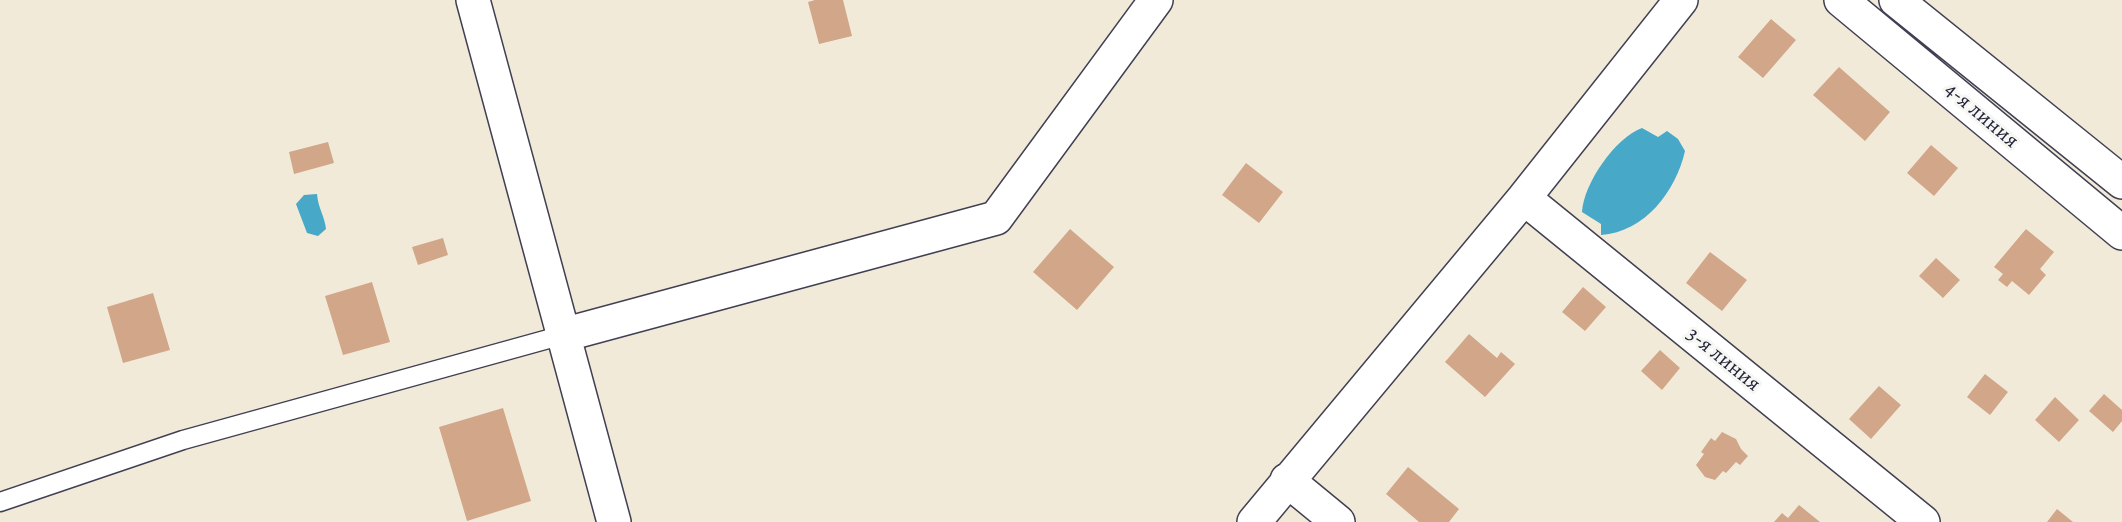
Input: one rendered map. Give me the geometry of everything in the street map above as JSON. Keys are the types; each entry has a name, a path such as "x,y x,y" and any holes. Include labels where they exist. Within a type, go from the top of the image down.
{"street":[{"path":"473,0 614,522"},
{"path":"563,335 996,218 1156,0"},
{"path":"1254,522 1524,198 1681,0"},
{"name":"4-я линия","path":"1841,0 2122,233"},
{"path":"1896,0 2122,182"},
{"name":"3-я линия","path":"1524,198 1923,522"},
{"path":"1287,480 1338,522"}],"lane":[{"path":"0,502 183,440 563,335"}],"water":[{"path":"1642,128 1658,137 1667,131 1678,139 1685,151 1681,166 1666,194 1645,218 1617,232 1601,235 1601,224 1582,212 1588,188 1612,151 1632,133"},
{"path":"317,194 326,229 318,236 307,233 296,204 304,195"}],"building":[{"path":"843,0 852,36 819,44 808,2"},
{"path":"1771,19 1796,40 1763,78 1738,57"},
{"path":"1839,67 1890,112 1865,141 1813,95"},
{"path":"328,142 334,163 294,174 289,152"},
{"path":"1931,145 1958,168 1934,196 1907,173"},
{"path":"1246,163 1283,192 1259,223 1222,195"},
{"path":"1070,229 1114,267 1077,310 1033,272"},
{"path":"2026,229 2054,252 2040,269 2046,275 2029,295 2012,281 2007,287 1998,280 2003,274 1994,267"},
{"path":"443,238 448,255 418,265 412,247"},
{"path":"1710,252 1747,280 1722,311 1686,283"},
{"path":"1936,258 1960,280 1943,298 1919,276"},
{"path":"372,282 390,342 343,355 325,296"},
{"path":"1583,287 1606,307 1585,331 1562,312"},
{"path":"153,293 170,350 123,363 107,307"},
{"path":"1469,334 1497,358 1501,352 1515,364 1485,397 1445,362"},
{"path":"1660,350 1680,368 1662,390 1641,371"},
{"path":"1985,374 2008,392 1990,415 1967,397"},
{"path":"1879,386 1901,405 1871,439 1849,419"},
{"path":"2104,394 2122,410 2122,421 2113,432 2089,411"},
{"path":"2055,397 2079,420 2059,442 2035,420"},
{"path":"503,408 531,501 467,521 439,427"},
{"path":"1722,432 1736,439 1748,456 1740,465 1736,462 1726,473 1723,471 1715,480 1705,477 1696,465 1704,454 1701,452 1711,438 1715,441"},
{"path":"1408,467 1459,509 1449,522 1419,522 1386,494"},
{"path":"1799,505 1820,522 1774,522 1782,513 1788,518"},
{"path":"2057,509 2073,522 2047,522"}]}
